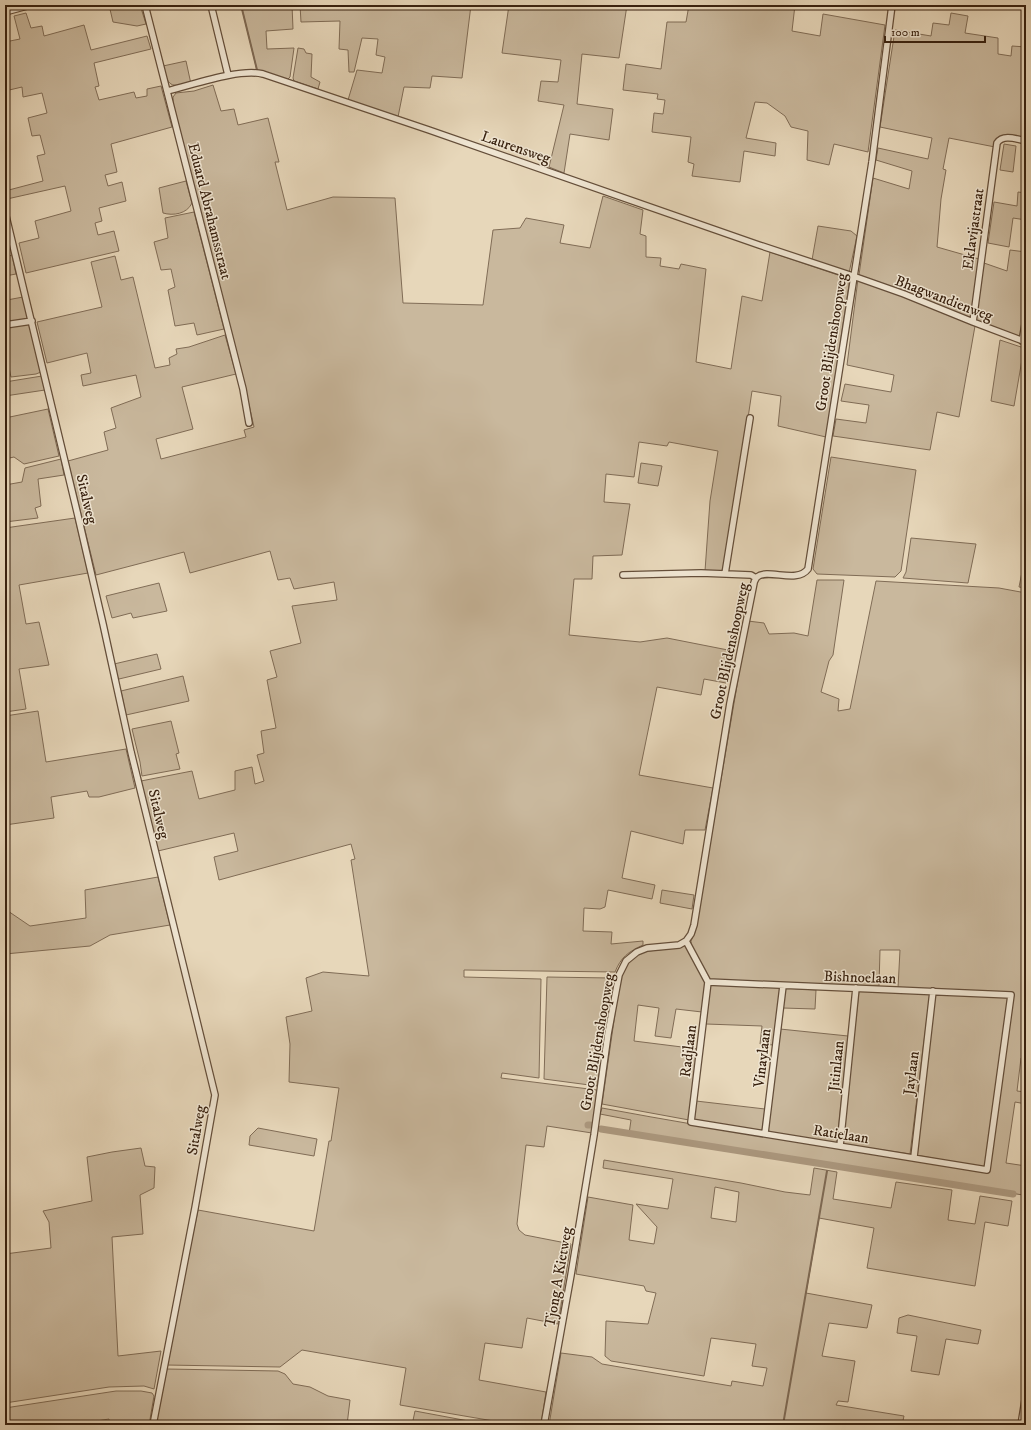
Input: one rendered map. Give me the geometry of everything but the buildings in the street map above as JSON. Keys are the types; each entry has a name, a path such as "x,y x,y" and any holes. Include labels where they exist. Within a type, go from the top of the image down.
{"street":[{"path":"5,12 31,5"},
{"name":"Eduard Abrahamsstraat","path":"145,5 196,211 243,389 250,423"},
{"path":"211,5 228,75"},
{"name":"Groot Blijdenshoopweg","path":"595,1132 613,1005 622,968 626,960 637,952 647,948 679,945 686,941 691,934 694,925 730,703 754,583 756,578 763,575 796,576 805,573 808,569 872,162 892,5"},
{"name":"Laurensweg","path":"167,91 228,75 254,72 263,74 853,276"},
{"name":"Eklavijastraat","path":"973,322 997,144 1004,137 1026,141"},
{"name":"Sitalweg","path":"5,212 104,624 131,752 215,1095 195,1208 153,1425"},
{"name":"Bhagwandienweg","path":"853,276 904,294 1024,341"},
{"path":"1024,341 1026,319"},
{"path":"5,325 32,321"},
{"path":"725,574 750,418"},
{"path":"623,574 725,574 751,575 756,578"},
{"path":"686,941 708,982"},
{"name":"Bishnoelaan","path":"708,982 1011,995 987,1170"},
{"name":"Radjlaan","path":"691,1122 708,982"},
{"name":"Vinaylaan","path":"765,1133 783,986"},
{"name":"Jitinlaan","path":"840,1146 856,988"},
{"name":"Jaylaan","path":"914,1157 933,991"},
{"name":"Ratielaan","path":"691,1122 987,1170"},
{"name":"Tjong A Kietweg","path":"544,1425 595,1132"},
{"path":"1021,1425 1026,1394"}],"shaded area":[{"path":"109,5 140,5 146,24 137,26 113,22"},
{"path":"241,5 292,5 293,29 266,31 267,49 294,48 290,77 287,80 257,70"},
{"path":"300,5 471,5 462,78 432,76 430,88 404,87 398,117 348,100 357,70 382,73 385,57 376,55 378,39 362,38 354,72 349,72 348,50 339,49 340,21 301,22"},
{"path":"509,5 627,5 619,58 582,54 577,104 613,109 609,140 570,134 564,173 549,167 564,105 538,101 541,81 558,82 561,60 502,53"},
{"path":"689,5 795,5 792,31 820,36 823,14 885,25 868,152 834,144 829,165 807,160 808,131 791,127 785,116 767,103 755,102 746,138 776,143 775,156 744,151 740,182 692,176 694,164 688,162 691,137 652,132 654,113 663,114 665,100 657,99 658,94 623,90 626,64 661,69 667,22 686,22"},
{"path":"26,13 31,28 42,26 44,36 84,25 91,50 147,36 151,49 94,63 99,86 95,87 99,100 134,92 136,98 147,96 147,89 161,86 172,127 111,144 117,172 105,175 108,186 122,182 126,201 99,208 102,221 95,223 98,235 114,231 119,251 26,273 19,243 39,238 35,221 71,211 65,186 7,199 5,191 43,181 37,156 45,154 40,135 32,136 28,118 47,113 42,93 23,97 22,87 5,91 5,42 20,39 14,16"},
{"path":"951,13 968,16 965,33 998,38 998,54 1011,56 1012,46 1026,47 1026,140 1002,136 996,140 995,147 949,138 943,169 946,170 941,199 937,247 979,259 971,319 859,275 873,178 909,189 912,171 876,160 878,148 928,159 932,138 880,127 895,30 931,36 933,23 949,25"},
{"path":"298,48 304,49 306,53 312,54 311,77 320,82 318,89 294,81 293,78"},
{"path":"186,61 191,84 171,84 167,78 163,66"},
{"path":"213,85 221,111 234,109 238,125 268,118 279,162 275,162 287,210 333,197 395,198 403,303 483,305 493,230 520,228 526,218 564,225 560,243 590,248 603,196 643,210 640,234 646,236 646,257 661,258 660,266 679,269 681,264 706,269 696,362 731,369 742,296 762,301 770,252 849,280 826,437 778,426 781,396 752,391 725,573 705,571 710,501 718,451 669,442 667,446 639,442 634,477 606,474 604,502 630,504 622,555 593,556 592,579 574,579 569,635 640,642 667,638 733,651 726,683 704,679 701,695 657,687 639,775 713,788 705,830 685,830 683,844 631,831 622,878 655,885 652,899 608,890 605,907 600,909 584,908 583,931 612,932 611,944 643,941 643,945 633,950 626,956 620,962 615,972 464,970 464,977 541,979 539,1078 502,1073 501,1078 597,1090 592,1133 547,1126 544,1147 526,1145 517,1224 519,1230 525,1235 571,1244 558,1324 527,1318 522,1348 485,1343 479,1380 546,1392 541,1425 517,1425 400,1405 406,1368 302,1350 280,1367 166,1365 198,1210 314,1231 329,1141 331,1141 339,1088 289,1082 290,1044 286,1017 312,1011 306,978 323,972 369,976 351,860 355,859 351,844 219,880 214,857 238,851 234,833 158,851 141,781 192,771 199,799 235,790 235,771 252,767 255,784 264,781 257,755 264,753 261,731 276,728 267,680 277,677 270,651 301,643 292,606 337,600 334,582 294,589 290,578 278,580 270,551 190,573 184,552 96,575 68,461 108,450 104,432 116,428 111,408 141,397 136,375 83,386 81,375 91,373 87,353 47,363 37,322 102,307 91,262 115,256 121,280 133,277 155,368 170,365 169,358 177,354 176,349 189,347 225,335 236,374 182,387 193,429 156,439 161,459 246,437 244,430 254,427 173,104 173,97 176,93 194,91"},
{"path":"1004,144 1016,146 1013,172 1000,170"},
{"path":"186,181 192,203 190,207 183,212 175,214 163,213 159,188"},
{"path":"1018,192 1026,193 1026,220 1013,218 1009,247 988,243 994,202 1017,206"},
{"path":"194,212 224,329 197,335 194,323 175,326 168,290 175,287 171,269 161,270 154,242 168,238 165,218"},
{"path":"818,226 851,231 857,236 849,273 812,260"},
{"path":"1010,250 1026,252 1026,297 1020,337 975,320 984,263 1007,271"},
{"path":"12,255 16,274 5,276 5,257"},
{"path":"858,279 975,326 959,417 937,412 930,450 833,436 836,419 866,423 869,405 841,401 845,384 891,392 894,375 847,365"},
{"path":"23,297 28,317 24,320 10,322 7,300"},
{"path":"27,324 30,326 41,372 11,377 5,349 5,327"},
{"path":"1000,340 1024,348 1014,406 991,401"},
{"path":"42,376 45,390 5,396 5,382"},
{"path":"48,409 59,456 24,464 14,457 5,459 5,418"},
{"path":"831,457 916,470 901,571 895,577 817,574 813,569"},
{"path":"61,459 64,475 38,479 41,506 35,508 38,518 5,522 5,485 22,482 25,468"},
{"path":"641,463 662,466 658,486 638,483"},
{"path":"75,518 88,573 19,585 26,624 39,622 49,665 19,669 26,709 5,712 5,528"},
{"path":"911,538 976,544 968,583 903,578 906,572"},
{"path":"1026,552 1026,588 1019,587"},
{"path":"817,580 844,580 833,655 829,661 821,692 839,699 838,711 850,709 876,581 999,588 1026,593 1026,1059 1021,1058 1017,1091 1026,1092 1026,1104 1015,1102 1006,1163 1026,1166 1026,1193 1023,1195 629,1134 631,1120 600,1114 602,1108 747,1133 989,1171 1014,994 898,988 900,950 880,950 879,986 709,980 691,946 691,941 695,932 748,621 764,623 769,634 794,633 808,636"},
{"path":"159,583 167,611 133,618 131,613 112,618 106,596"},
{"path":"157,654 161,669 119,679 116,675 114,664"},
{"path":"183,676 189,701 126,715 121,691"},
{"path":"38,711 46,762 126,749 135,788 99,797 89,797 87,791 51,797 54,818 5,825 5,716"},
{"path":"171,721 179,753 176,754 180,769 142,776 132,729"},
{"path":"158,877 170,925 110,935 90,946 5,954 5,909 30,926 86,918 85,890"},
{"path":"662,890 694,895 692,909 660,903"},
{"path":"685,944 705,982 702,1012 676,1009 671,1038 655,1036 659,1008 638,1005 634,1041 698,1049 689,1120 602,1104 620,979 628,962 643,952 677,948"},
{"path":"547,977 611,978 614,982 597,1086 544,1079"},
{"path":"710,985 780,987 774,1045 760,1044 762,1026 706,1024"},
{"path":"785,988 816,990 815,1009 783,1008"},
{"path":"859,991 930,993 910,1154 842,1144"},
{"path":"935,993 1009,997 985,1168 916,1155"},
{"path":"780,1029 848,1036 837,1143 768,1132"},
{"path":"696,1101 765,1109 762,1131 694,1120"},
{"path":"258,1128 317,1139 314,1156 249,1145 250,1136"},
{"path":"141,1148 145,1166 155,1167 154,1188 140,1195 143,1234 112,1237 118,1356 161,1351 154,1389 144,1386 109,1387 5,1403 5,1254 51,1248 49,1222 43,1211 92,1201 87,1157"},
{"path":"604,1160 741,1183 785,1192 810,1195 814,1168 837,1172 833,1199 891,1208 896,1182 952,1190 948,1220 975,1224 980,1196 1012,1201 1008,1226 985,1222 975,1286 867,1268 874,1228 819,1218 806,1293 872,1305 867,1328 829,1323 822,1356 855,1361 848,1402 838,1401 836,1405 904,1416 902,1425 549,1425 561,1353 592,1357 602,1364 731,1386 732,1381 763,1386 767,1368 752,1366 756,1344 711,1338 704,1376 611,1361 605,1356 606,1321 648,1324 656,1293 646,1291 644,1286 576,1274 588,1197 633,1205 629,1240 654,1244 657,1227 636,1204 668,1209 673,1179 603,1168","holes":["715,1187 739,1192 736,1222 711,1218"]},
{"path":"908,1315 981,1330 978,1344 946,1339 939,1375 911,1371 917,1336 897,1333 899,1318"},
{"path":"167,1369 278,1371 285,1374 293,1384 310,1387 328,1396 350,1400 347,1425 156,1425"},
{"path":"116,1391 141,1391 152,1393 154,1396 149,1425 109,1425 109,1419 73,1425 5,1425 5,1408"},
{"path":"415,1411 490,1425 412,1425"}],"waterway":[{"path":"241,5 257,70"},
{"path":"601,1129 1013,1194"},
{"path":"783,1425 827,1171"}]}
